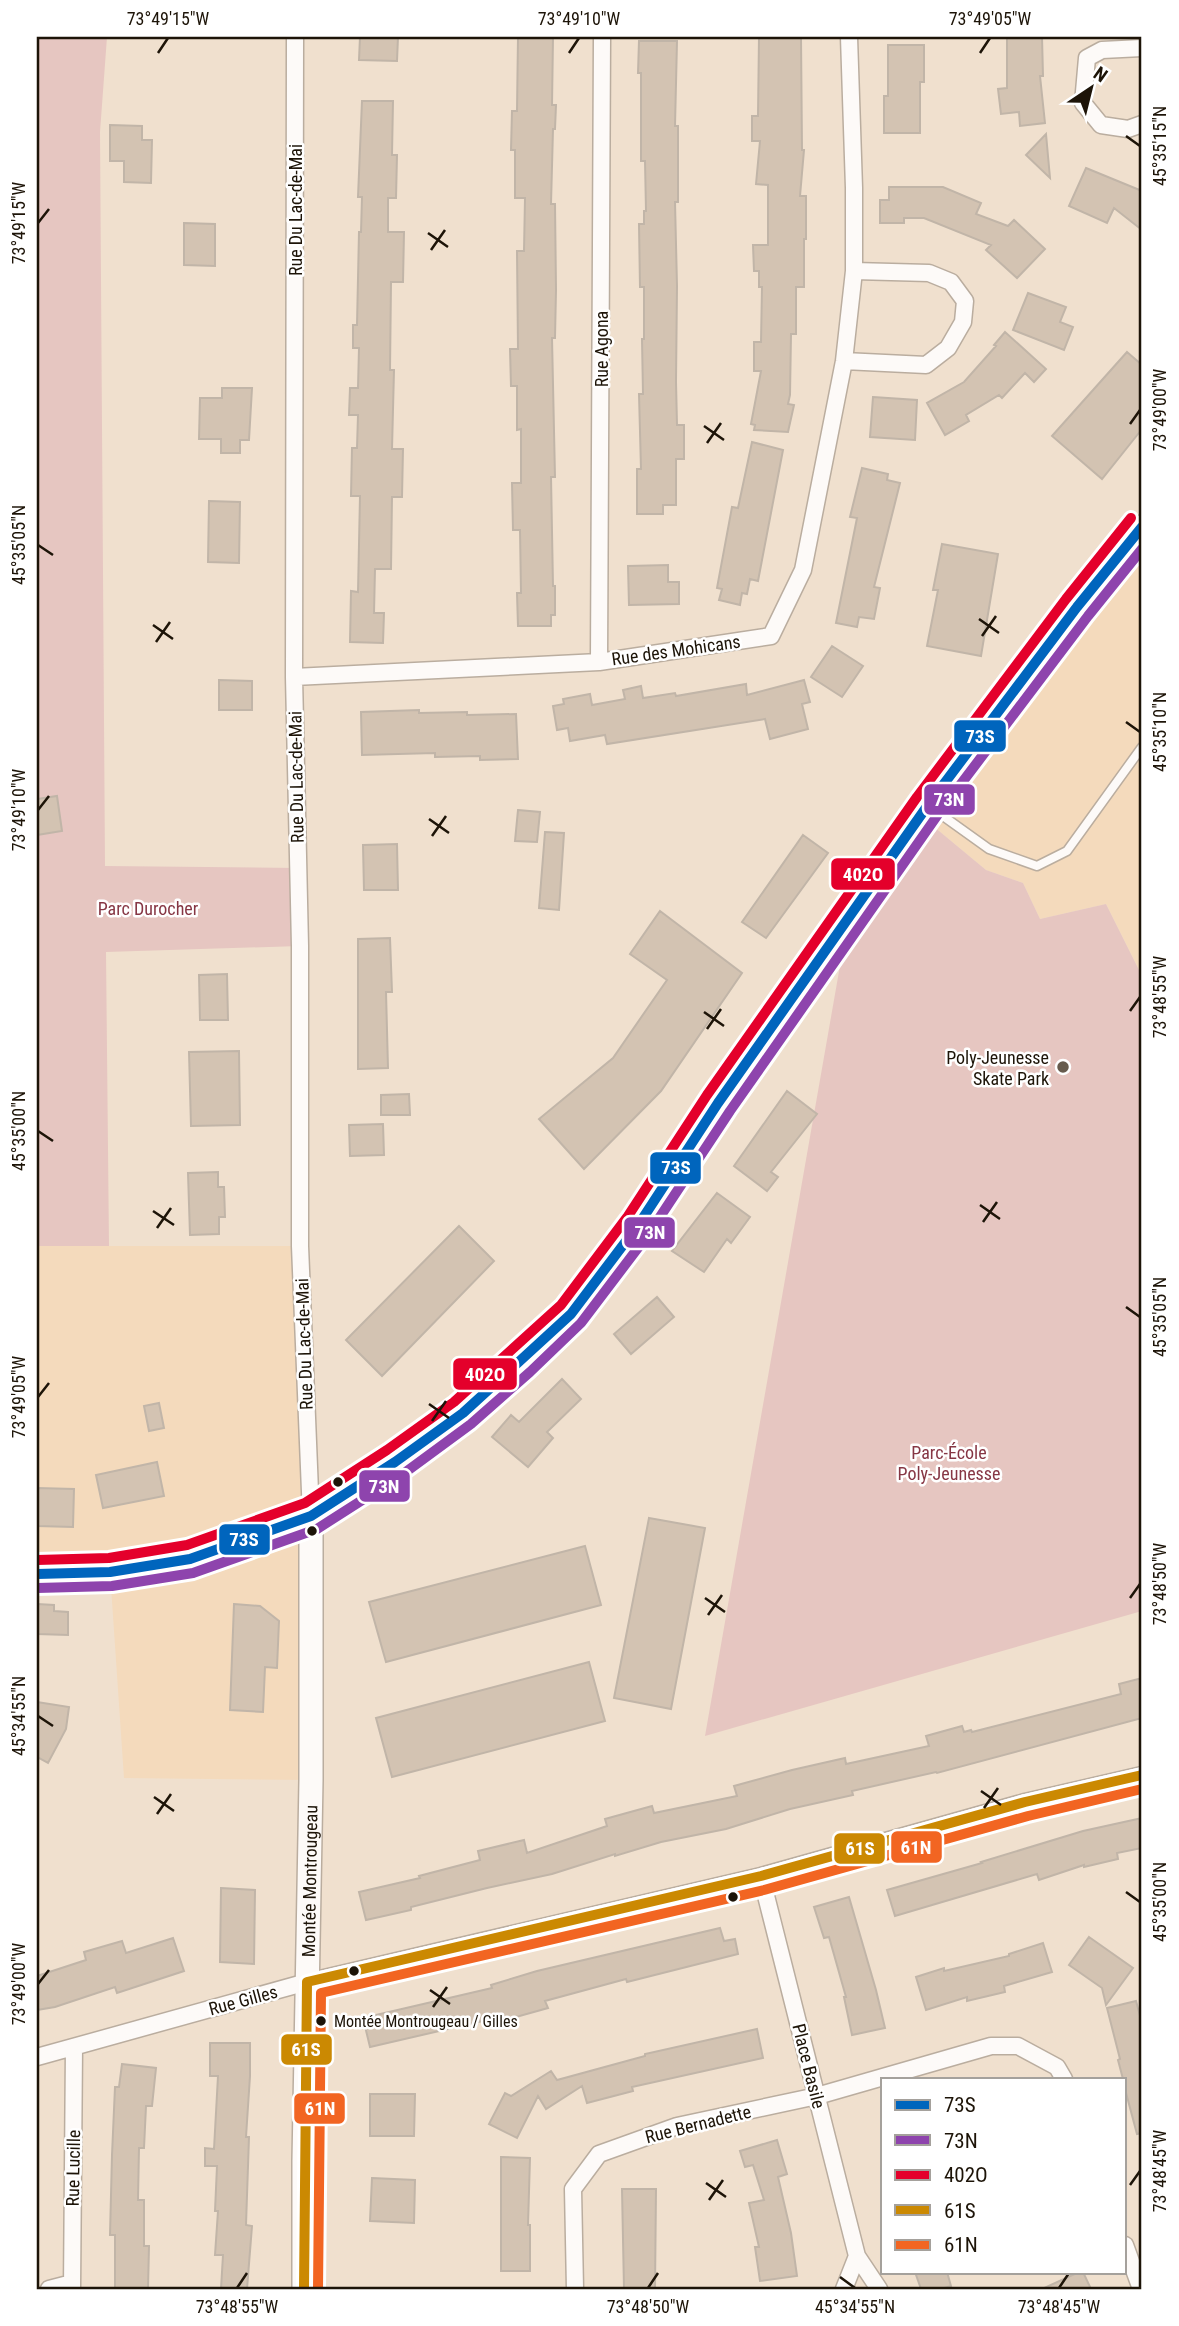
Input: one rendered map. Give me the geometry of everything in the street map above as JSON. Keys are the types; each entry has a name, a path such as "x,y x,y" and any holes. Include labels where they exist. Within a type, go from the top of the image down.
{"street":[{"name":"Rue Du Lac-de-Mai","path":"295,37 294,677 300,959 300,1246 311,1516"},
{"name":"Rue Agona","path":"599,662 603,37"},
{"name":"Rue des Mohicans","path":"294,677 599,662 771,636 803,570 844,361 854,271 849,37"},
{"path":"1142,48 1102,50 1087,58 1083,103 1101,125 1128,129 1142,124"},
{"path":"844,361 926,365 948,348 962,322 965,301 951,282 929,273 854,271"},
{"path":"37,1574 110,1572 190,1559 311,1516 395,1462 463,1413 571,1314 639,1224 718,1103 928,805 1077,607 1142,527"},
{"name":"Montée Montrougeau","path":"304,2289 311,1780 311,1516"},
{"name":"Rue Gilles","path":"37,2057 307,1982 761,1876 1025,1802 1142,1775"},
{"name":"Place Basile","path":"761,1876 857,2256 879,2289"},
{"name":"Rue Bernadette","path":"575,2289 573,2189 599,2154 677,2126 817,2096 991,2046 1018,2046 1057,2067 1063,2078"},
{"name":"Rue Lucille","path":"72,2286 74,2047"},
{"path":"1126,2248 1141,2289"},
{"path":"844,2289 857,2256"},
{"path":"49,2289 72,2286"}],"lane":[{"path":"928,805 989,849 1037,866 1067,851 1142,747"}],"shaded area":[{"path":"1142,551 1142,976 1106,904 1040,919 1023,883 986,870 933,826 1120,575"},
{"path":"37,1246 300,1246 311,1780 124,1778 110,1572 37,1571"}],"green space":[{"name":"Parc Durocher","path":"37,37 107,37 100,132 105,866 298,868 300,946 106,952 109,1246 37,1246"},
{"name":"Parc-École Poly-Jeunesse","path":"933,826 986,870 1023,883 1040,919 1106,904 1142,976 1142,1611 705,1736 841,960"}],"building":[{"path":"360,37 398,37 397,61 359,60"},
{"path":"518,37 553,37 552,105 556,105 551,204 555,204 556,290 555,338 552,338 555,477 551,477 555,615 551,615 551,626 518,626 517,593 521,593 520,530 513,530 512,483 521,483 521,429 517,430 517,386 511,386 510,349 518,349 517,251 524,251 525,198 515,198 515,150 511,150 512,111 517,111"},
{"path":"759,37 801,37 804,150 800,196 806,196 806,239 804,287 796,287 796,334 791,334 788,404 794,405 788,432 754,430 755,425 751,424 761,371 754,371 754,342 761,342 762,287 759,287 759,271 754,271 753,245 768,245 768,185 756,184 760,141 752,141 752,116 758,116"},
{"path":"1007,37 1042,37 1043,76 1040,76 1045,123 1020,126 1019,112 1001,114 998,89 1007,88"},
{"path":"639,41 677,41 676,382 677,425 684,425 684,459 676,459 676,505 663,505 663,514 637,514 637,469 641,469 639,394 643,394 644,339 644,287 640,287 639,224 644,224 646,211 645,161 641,161"},
{"path":"888,45 924,45 924,82 920,82 920,133 884,133 884,96 888,96"},
{"path":"362,101 393,101 392,155 397,155 396,198 388,198 388,232 404,232 403,282 391,282 390,370 394,370 392,449 403,449 402,497 392,497 391,569 375,569 374,613 384,613 383,643 350,642 351,591 358,592 360,496 351,496 352,448 357,448 358,415 349,415 350,388 358,388 359,348 353,348 353,325 357,325 361,232 362,197 358,197"},
{"path":"110,125 142,126 142,140 152,140 151,183 124,182 124,161 110,161"},
{"path":"1046,134 1050,178 1026,155"},
{"path":"1086,168 1142,191 1142,230 1114,208 1107,223 1069,206"},
{"path":"889,187 943,187 981,203 976,214 1008,226 1014,220 1045,249 1017,278 986,250 991,245 924,218 904,218 904,223 880,223 880,200 889,200"},
{"path":"184,223 215,224 215,266 184,265"},
{"path":"1028,293 1066,307 1060,322 1073,327 1064,350 1013,330"},
{"path":"1005,332 1046,369 1034,382 1025,373 1002,398 999,395 966,415 969,421 945,435 927,403 964,382"},
{"path":"1127,352 1142,365 1142,429 1102,479 1052,436"},
{"path":"222,388 252,388 249,440 240,440 240,453 221,453 221,439 199,439 200,398 222,398"},
{"path":"873,397 917,400 915,440 870,437"},
{"path":"752,442 783,450 758,581 750,579 747,594 742,593 740,605 719,600 722,589 717,588 732,507 738,508"},
{"path":"862,468 888,474 887,480 900,483 874,587 880,588 874,619 859,617 857,627 836,623 857,518 850,517"},
{"path":"209,501 240,502 239,563 208,562"},
{"path":"942,544 998,554 981,656 927,646 938,590 933,590"},
{"path":"668,565 668,582 679,582 679,604 629,605 628,566"},
{"path":"832,646 863,666 842,697 811,677"},
{"path":"219,680 252,681 252,710 219,710"},
{"path":"804,680 810,702 802,704 808,729 770,739 765,719 607,744 605,735 570,741 568,728 557,730 553,706 564,704 563,699 590,694 592,705 625,699 623,690 641,686 643,698 675,693 676,696 746,684 747,695"},
{"path":"419,710 419,713 467,712 467,715 516,714 518,759 435,757 435,753 362,755 361,712"},
{"path":"57,796 62,831 37,835 37,799"},
{"path":"518,810 540,812 537,842 515,841"},
{"path":"545,832 564,833 559,910 539,908"},
{"path":"803,835 828,853 766,938 742,922"},
{"path":"397,844 398,890 364,890 363,845"},
{"path":"660,911 742,973 661,1091 584,1169 539,1119 613,1058 667,980 630,954"},
{"path":"390,938 392,992 386,992 388,1068 358,1069 358,939"},
{"path":"227,974 228,1020 200,1020 199,975"},
{"path":"239,1051 240,1125 191,1126 189,1052"},
{"path":"787,1091 817,1114 771,1172 778,1177 767,1191 734,1166"},
{"path":"409,1094 410,1115 381,1115 381,1095"},
{"path":"383,1124 384,1155 350,1156 349,1125"},
{"path":"218,1172 218,1187 224,1187 225,1217 219,1217 219,1234 190,1235 188,1173"},
{"path":"717,1193 750,1217 731,1243 727,1239 704,1272 672,1251"},
{"path":"459,1226 494,1261 382,1376 346,1340"},
{"path":"657,1297 674,1317 631,1354 614,1334"},
{"path":"562,1379 581,1399 547,1432 553,1438 528,1467 492,1437 511,1415 519,1422"},
{"path":"159,1403 164,1428 149,1431 144,1406"},
{"path":"157,1462 164,1496 103,1508 96,1475"},
{"path":"37,1488 74,1489 73,1527 37,1526"},
{"path":"649,1518 705,1528 671,1709 614,1698"},
{"path":"585,1546 601,1605 386,1662 369,1602"},
{"path":"37,1604 54,1605 54,1611 68,1612 68,1635 37,1634"},
{"path":"234,1604 260,1606 279,1621 277,1668 265,1667 263,1712 230,1710"},
{"path":"589,1662 605,1721 392,1777 376,1718"},
{"path":"1142,1678 1142,1718 937,1773 852,1791 853,1795 790,1809 726,1829 661,1842 552,1874 366,1920 359,1892 480,1860 478,1851 524,1840 527,1853 607,1826 605,1819 652,1806 654,1813 737,1796 734,1786 845,1758 846,1764 929,1746 926,1736 962,1726 964,1732 972,1732 1121,1694 1119,1684"},
{"path":"37,1702 69,1707 66,1729 48,1763 37,1757"},
{"path":"1142,1818 1142,1848 1117,1853 1118,1859 1084,1865 1039,1880 1037,1874 895,1916 887,1890 1083,1831"},
{"path":"221,1888 255,1890 254,1964 220,1962"},
{"path":"849,1897 885,2028 852,2035 846,1997 829,1937 824,1938 814,1907"},
{"path":"720,1928 724,1941 735,1939 738,1954 627,1982 626,1979 545,2001 548,2008 502,2021 500,2017 370,2047 363,2018 492,1988 491,1985 537,1971"},
{"path":"1089,1937 1133,1968 1106,2005 1102,1988 1069,1965"},
{"path":"173,1938 184,1971 117,1993 115,1987 55,2007 37,2010 37,1976 86,1960 84,1952 122,1941 126,1953"},
{"path":"1043,1943 1052,1972 1004,1986 1005,1992 967,2001 967,1997 926,2010 916,1977 944,1968 944,1971 1009,1956"},
{"path":"1136,2001 1142,2023 1142,2133 1137,2134 1126,2093 1126,2078 1123,2078 1107,2008"},
{"path":"757,2029 763,2058 632,2087 633,2091 587,2103 582,2086 546,2109 538,2096 517,2138 489,2124 505,2093 511,2096 551,2071 557,2080 645,2054"},
{"path":"210,2043 250,2043 246,2225 252,2226 247,2289 221,2289 223,2255 215,2255 217,2166 205,2166 205,2148 214,2149 218,2076 210,2076"},
{"path":"122,2064 156,2068 152,2106 146,2106 144,2148 139,2148 138,2200 144,2200 144,2246 149,2246 148,2289 115,2289 115,2235 110,2235 112,2155 115,2087 119,2087"},
{"path":"370,2094 415,2094 414,2136 370,2136"},
{"path":"777,2140 787,2174 778,2177 791,2233 797,2276 760,2281 755,2247 759,2247 749,2203 764,2200 753,2165 745,2167 740,2151"},
{"path":"501,2157 530,2158 530,2271 501,2271"},
{"path":"372,2178 415,2180 414,2223 370,2221"},
{"path":"622,2189 656,2189 655,2289 624,2289"},
{"path":"916,2274 948,2274 951,2286 921,2289"},
{"path":"1075,2274 1084,2274 1091,2289 1042,2289"}],"transit line":[{"name":"402O","path":"37,1560 109,1558 187,1545 305,1503 387,1450 454,1402 561,1305 628,1216 707,1095 917,797 1066,599 1131,518"},
{"name":"73S","path":"37,1574 110,1572 190,1559 311,1516 395,1462 463,1413 571,1314 639,1224 718,1103 928,805 1077,607 1142,527"},
{"name":"73N","path":"37,1588 112,1586 193,1573 317,1529 403,1474 471,1424 530,1372 581,1323 650,1232 730,1111 939,813 1142,549"},
{"name":"61S","path":"304,2289 307,1982 761,1876 1025,1802 1142,1775"},
{"name":"61N","path":"318,2289 321,1993 764,1890 1028,1816 1142,1789"}],"place":[{"name":"Poly-Jeunesse Skate Park","path":"1063,1067"},
{"name":"Montée Montrougeau / Gilles","path":"321,2021"}]}
